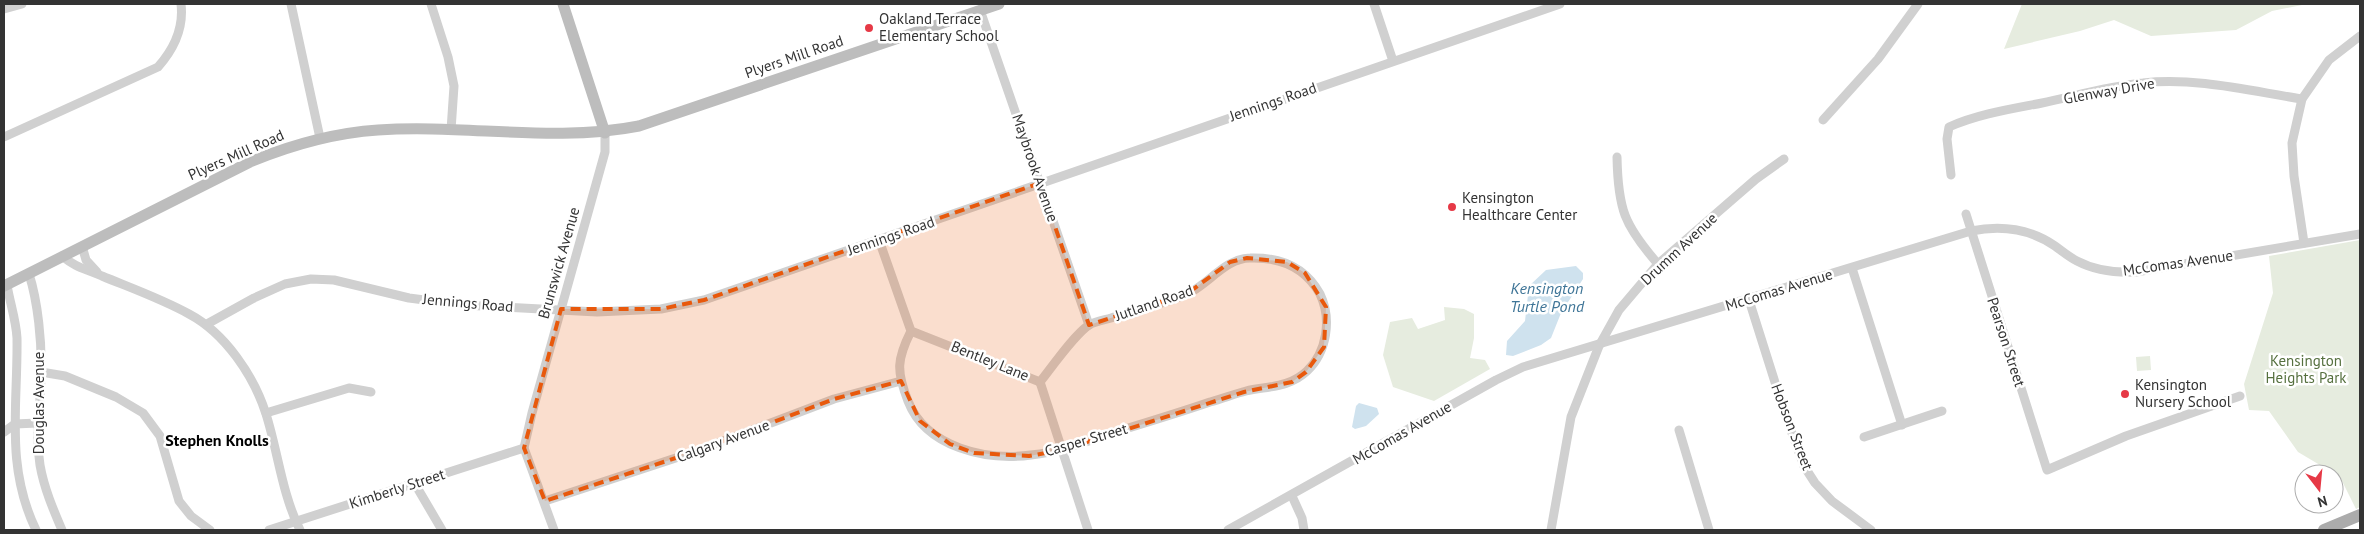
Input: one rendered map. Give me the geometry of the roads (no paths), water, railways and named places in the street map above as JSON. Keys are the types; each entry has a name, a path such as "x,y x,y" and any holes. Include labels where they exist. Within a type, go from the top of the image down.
{"main road":[{"path":"2324,530 2360,514"}],"street":[{"path":"4,9 22,4"},
{"path":"4,137 158,67 169,56 176,42 180,25 181,4"},
{"path":"291,4 320,138"},
{"path":"431,4 448,57 454,86 451,130"},
{"name":"Brunswick Avenue","path":"524,448 532,413 605,152 563,4"},
{"name":"Plyers Mill Road","path":"5,286 250,162 288,147 320,138 378,130 451,130 559,135 582,141 593,138 601,133 640,126 687,111 823,62 999,4"},
{"path":"1374,4 1393,61"},
{"name":"Jennings Road","path":"207,324 254,298 285,284 311,279 343,282 409,298 463,305 597,312 661,309 704,300 1560,4"},
{"path":"1823,120 1878,59 1918,4"},
{"name":"Maybrook Avenue","path":"980,10 1089,325"},
{"path":"2304,243 2294,176 2292,143 2302,99 2329,60 2360,36"},
{"name":"Glenway Drive","path":"1952,175 1947,139 1950,127 1962,121 2001,111 2142,83 2168,81 2209,84 2302,99"},
{"path":"1617,157 1619,195 1627,222 1638,240 1658,264"},
{"name":"Drumm Avenue","path":"1551,530 1571,417 1599,346 1619,310 1658,264 1756,179 1784,159"},
{"name":"Pearson Street","path":"1966,214 2047,470 2126,436 2240,396"},
{"name":"McComas Avenue","path":"1228,530 1292,496 1496,380 1523,368 1971,232 2002,227 2032,233 2054,245 2076,261 2097,269 2115,272 2136,272 2360,234"},
{"path":"879,240 911,331"},
{"path":"82,246 86,260 99,274"},
{"path":"62,256 82,270 99,274 188,313 207,324 222,340 246,372 266,413 298,526"},
{"name":"Jutland Road","path":"1089,325 1188,293 1208,283 1230,262 1247,258 1268,258 1287,262 1304,273 1317,289 1326,307 1324,347 1315,362"},
{"path":"1852,268 1902,425"},
{"name":"Douglas Avenue","path":"29,274 36,311 41,372 37,423 40,464 46,492 62,530"},
{"name":"Douglas Avenue","path":"5,286 17,336 14,457 23,496 36,530"},
{"name":"Hobson Street","path":"1749,300 1785,414 1804,466 1815,483 1832,501 1871,530"},
{"path":"1040,382 1089,325"},
{"name":"Casper Street","path":"911,331 900,352 901,382 910,405 920,421 931,433 950,444 974,453 1000,456 1030,456 1062,450 1244,392 1277,388 1299,377 1315,362"},
{"name":"Bentley Lane","path":"911,331 1040,382 1088,530"},
{"path":"41,372 65,376 116,397 144,413 160,436 180,501 191,516 207,530"},
{"name":"Calgary Avenue","path":"545,501 697,451 834,399 901,382"},
{"path":"266,413 350,388 371,392"},
{"path":"1864,437 1942,411"},
{"path":"4,432 15,424 37,423"},
{"path":"1679,430 1710,530"},
{"path":"524,448 545,501 554,530"},
{"name":"Kimberly Street","path":"269,530 298,526 415,484 524,448"},
{"path":"415,484 442,530"},
{"path":"1292,496 1302,518 1304,530"}],"water":[{"name":"Kensington Turtle Pond","path":"1576,266 1583,273 1583,279 1561,313 1551,338 1541,345 1513,356 1506,355 1507,341 1525,321 1529,286 1546,270"},
{"path":"1359,403 1377,408 1379,414 1366,426 1355,429 1352,427 1356,406"}],"place":[{"name":"Oakland Terrace Elementary School","path":"869,28"},
{"name":"Kensington Healthcare Center","path":"1452,207"},
{"name":"Kensington Nursery School","path":"2125,394"}],"district":[{"name":"Stephen Knolls","path":"217,440"}],"park label":[{"name":"Kensington Heights Park","path":"2306,370"}]}
